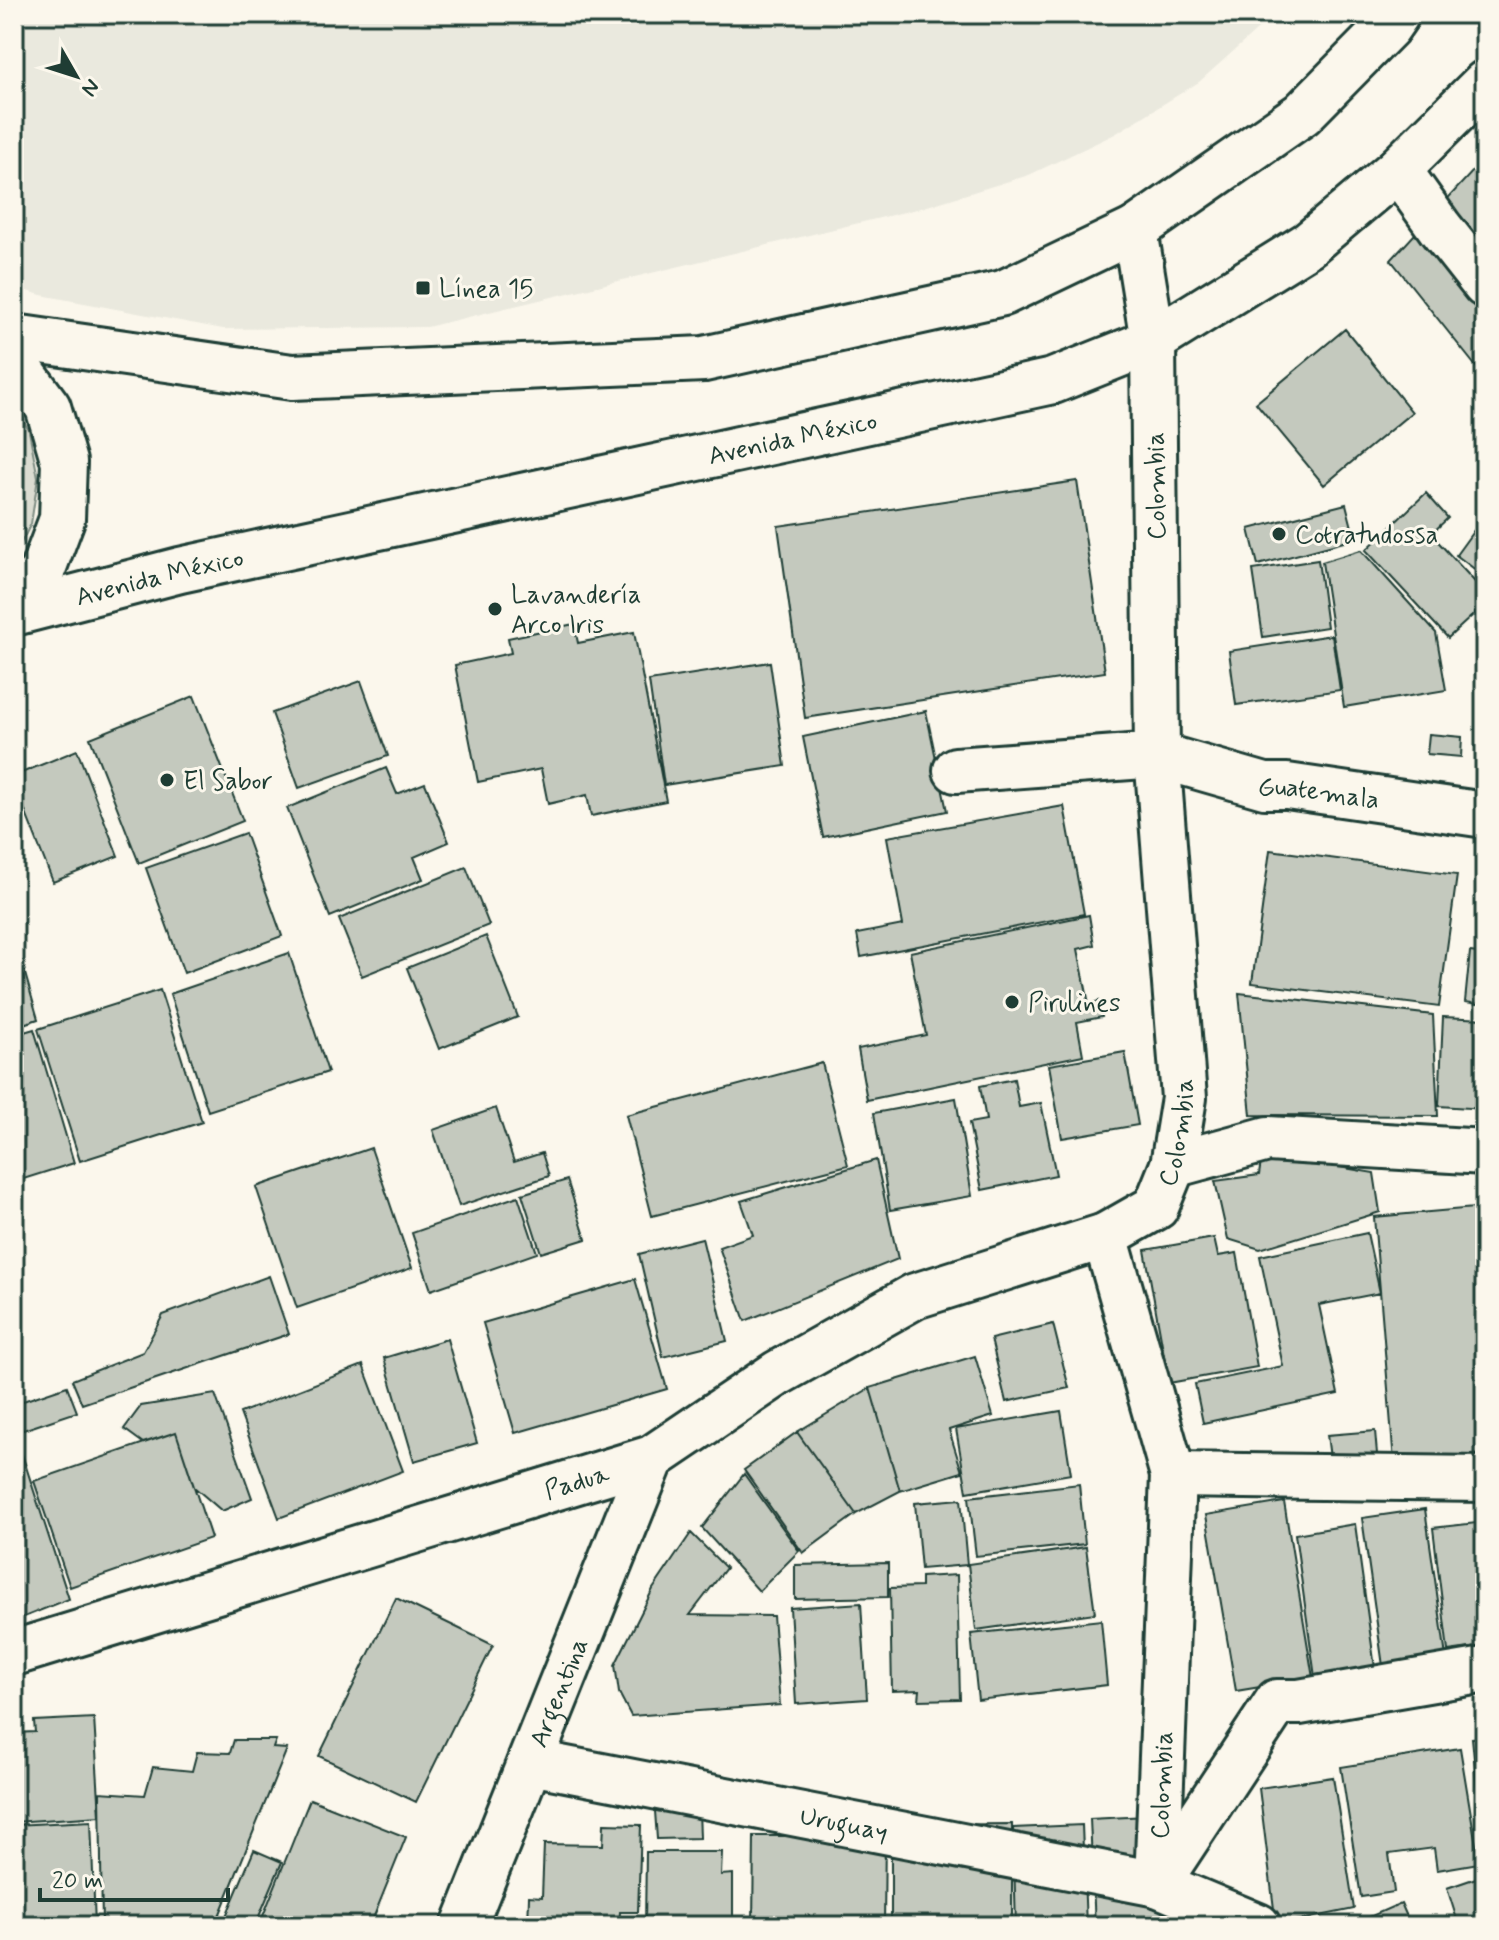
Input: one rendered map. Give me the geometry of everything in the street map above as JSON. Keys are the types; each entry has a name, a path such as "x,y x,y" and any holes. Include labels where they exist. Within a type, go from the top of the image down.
{"street":[{"path":"14,337 292,377 704,359 1003,293 1135,230 1302,114 1388,27 1397,14"},
{"name":"Avenida México","path":"14,613 180,570 1053,381 1153,341 1309,244 1398,169 1485,83"},
{"path":"1398,169 1485,285"},
{"name":"Colombia","path":"1135,230 1153,341 1157,755 1184,1098 1173,1165 1156,1207 1105,1236 1173,1475 1157,1884"},
{"path":"14,361 48,407 64,462 62,519 42,572 14,604"},
{"path":"956,770 1157,755"},
{"name":"Guatemala","path":"1157,755 1265,786 1287,786 1485,815"},
{"path":"1173,1165 1268,1139 1485,1152"},
{"name":"Padua","path":"14,1653 652,1458 778,1373 915,1296 1105,1236"},
{"name":"Argentina","path":"464,1926 652,1458"},
{"path":"1173,1475 1485,1479"},
{"path":"1258,1926 1157,1884 1277,1702 1299,1702 1485,1670"},
{"name":"Uruguay","path":"530,1762 1157,1884"}],"shaded area":[{"path":"14,14 1275,14 1199,82 1115,134 1029,175 921,208 427,327 223,329 41,295 14,287"},
{"path":"14,403 29,431 38,478 31,524 14,556"}],"building":[{"path":"1485,158 1485,378 1391,260"},
{"path":"1345,329 1412,412 1324,485 1256,403"},
{"path":"1077,481 1105,672 805,718 778,526"},
{"path":"1426,493 1448,518 1431,534 1485,593 1485,604 1448,638 1366,550"},
{"path":"1346,504 1355,539 1258,565 1249,529"},
{"path":"1485,515 1485,577 1456,555"},
{"path":"1361,550 1436,633 1446,690 1344,707 1322,562"},
{"path":"1318,560 1327,627 1263,637 1253,570"},
{"path":"574,624 578,643 634,632 666,801 591,816 587,795 548,804 541,769 478,782 455,665 511,653 508,638"},
{"path":"1332,635 1340,690 1236,705 1229,651"},
{"path":"770,662 785,766 664,785 649,681"},
{"path":"361,681 388,756 299,788 272,713"},
{"name":"El Sabor","path":"194,696 243,821 139,863 90,738"},
{"path":"926,711 947,811 823,837 803,737"},
{"path":"1429,734 1462,737 1461,757 1427,754"},
{"path":"77,750 118,856 53,882 14,783 14,776"},
{"path":"386,768 397,794 425,783 449,842 414,857 423,879 330,917 287,808"},
{"path":"1064,806 1084,914 861,957 857,934 903,925 887,837"},
{"path":"245,833 282,936 184,973 146,868"},
{"path":"1270,850 1457,875 1439,1007 1252,983"},
{"path":"466,867 489,925 362,976 339,919"},
{"path":"1089,915 1094,945 1078,949 1089,1004 1099,1001 1102,1017 1077,1022 1083,1055 867,1100 858,1049 926,1035 910,952"},
{"path":"14,935 38,1019 14,1027"},
{"path":"486,936 518,1017 439,1049 407,968"},
{"path":"1470,952 1485,954 1485,1005 1465,1002"},
{"path":"289,953 328,1072 208,1111 170,994"},
{"path":"160,990 202,1122 80,1161 38,1029"},
{"path":"1239,993 1433,1015 1438,1116 1251,1115"},
{"path":"1443,1017 1485,1019 1485,1109 1439,1106"},
{"path":"34,1029 74,1163 14,1182 14,1035"},
{"path":"1125,1052 1138,1125 1062,1138 1049,1065"},
{"path":"822,1063 848,1165 652,1216 626,1115"},
{"path":"1014,1079 1019,1107 1041,1103 1056,1175 982,1190 969,1123 986,1120 980,1086"},
{"path":"956,1098 972,1196 890,1210 874,1113"},
{"path":"496,1108 514,1162 542,1153 549,1176 459,1206 433,1130"},
{"path":"371,1148 412,1268 297,1308 256,1187"},
{"path":"1262,1154 1374,1173 1380,1212 1260,1249 1228,1239 1215,1181 1259,1175"},
{"path":"876,1160 898,1259 745,1321 719,1247 753,1235 741,1201"},
{"path":"567,1180 586,1239 541,1253 522,1194"},
{"path":"518,1196 537,1253 431,1290 412,1233"},
{"path":"1485,1207 1485,1454 1394,1462 1374,1217"},
{"path":"1367,1233 1380,1293 1319,1305 1338,1394 1203,1423 1195,1384 1283,1366 1260,1256"},
{"path":"702,1238 727,1341 663,1357 639,1254"},
{"path":"1214,1238 1218,1256 1237,1253 1257,1367 1169,1383 1145,1250"},
{"path":"269,1276 289,1334 82,1404 72,1380 143,1352 163,1315"},
{"path":"635,1279 667,1389 515,1433 483,1323"},
{"path":"1053,1324 1069,1388 1006,1402 991,1339"},
{"path":"447,1339 477,1443 414,1461 384,1358"},
{"path":"975,1356 993,1416 949,1430 962,1472 900,1491 870,1388"},
{"path":"363,1365 403,1471 279,1518 240,1413"},
{"path":"67,1386 77,1412 14,1433 14,1404"},
{"path":"870,1388 900,1491 856,1514 797,1432"},
{"path":"215,1394 252,1498 222,1511 194,1487 176,1432 143,1443 124,1429 141,1406"},
{"path":"1061,1411 1071,1474 967,1492 956,1429"},
{"path":"1375,1431 1377,1454 1330,1458 1327,1435"},
{"path":"176,1432 211,1538 70,1587 34,1481"},
{"path":"797,1432 856,1514 803,1553 744,1470"},
{"path":"18,1442 69,1599 14,1621 14,1443"},
{"path":"744,1474 799,1551 759,1591 702,1528"},
{"path":"1079,1484 1085,1544 976,1556 969,1497"},
{"path":"961,1499 967,1565 921,1569 915,1503"},
{"path":"1284,1502 1313,1678 1236,1691 1206,1515"},
{"path":"1425,1509 1446,1657 1383,1666 1362,1518"},
{"path":"1485,1522 1485,1646 1448,1651 1433,1528"},
{"path":"1355,1524 1375,1668 1315,1677 1295,1534"},
{"path":"691,1533 726,1568 690,1615 773,1616 780,1705 631,1716 619,1693 615,1665 653,1589"},
{"path":"1086,1547 1095,1613 976,1630 968,1564"},
{"path":"888,1563 888,1597 795,1599 795,1565"},
{"path":"957,1575 960,1699 919,1700 920,1690 892,1691 890,1588 921,1587 921,1577"},
{"path":"396,1598 493,1645 416,1802 319,1756"},
{"path":"861,1603 867,1699 796,1704 790,1608"},
{"path":"1101,1620 1107,1685 978,1700 971,1634"},
{"path":"94,1718 100,1816 14,1822 14,1733 35,1732 34,1721"},
{"path":"1485,1737 1485,1849 1483,1849 1472,1738"},
{"path":"234,1740 276,1740 273,1748 287,1749 215,1926 102,1926 100,1792 145,1795 153,1767 192,1771 197,1752 230,1753"},
{"path":"1460,1748 1479,1863 1437,1870 1434,1848 1389,1854 1394,1892 1361,1897 1341,1767"},
{"path":"1333,1777 1354,1909 1276,1925 1259,1788"},
{"path":"310,1799 406,1837 370,1926 259,1926"},
{"path":"699,1809 700,1838 657,1839 655,1811"},
{"path":"1185,1814 1190,1926 1095,1926 1090,1819"},
{"path":"91,1821 95,1926 14,1926 14,1825"},
{"path":"604,1824 641,1825 638,1912 620,1912 619,1926 528,1926 529,1896 542,1897 544,1844 603,1845"},
{"path":"1012,1824 1012,1926 891,1926 891,1825"},
{"path":"1082,1825 1086,1926 1016,1926 1013,1828"},
{"path":"885,1830 884,1926 753,1926 754,1836 822,1836"},
{"path":"254,1850 282,1862 255,1926 236,1926 224,1921"},
{"path":"646,1852 722,1852 721,1875 733,1874 733,1926 645,1926"},
{"path":"1485,1875 1485,1926 1459,1926 1447,1888"},
{"path":"1401,1903 1411,1926 1360,1926 1358,1922"}],"place":[{"name":"Línea 15","path":"423,288"},
{"name":"Cotratudossa","path":"1279,534"},
{"name":"Lavandería Arco Iris","path":"495,609"},
{"name":"El Sabor","path":"167,780"},
{"name":"Pirulines","path":"1012,1002"}]}
